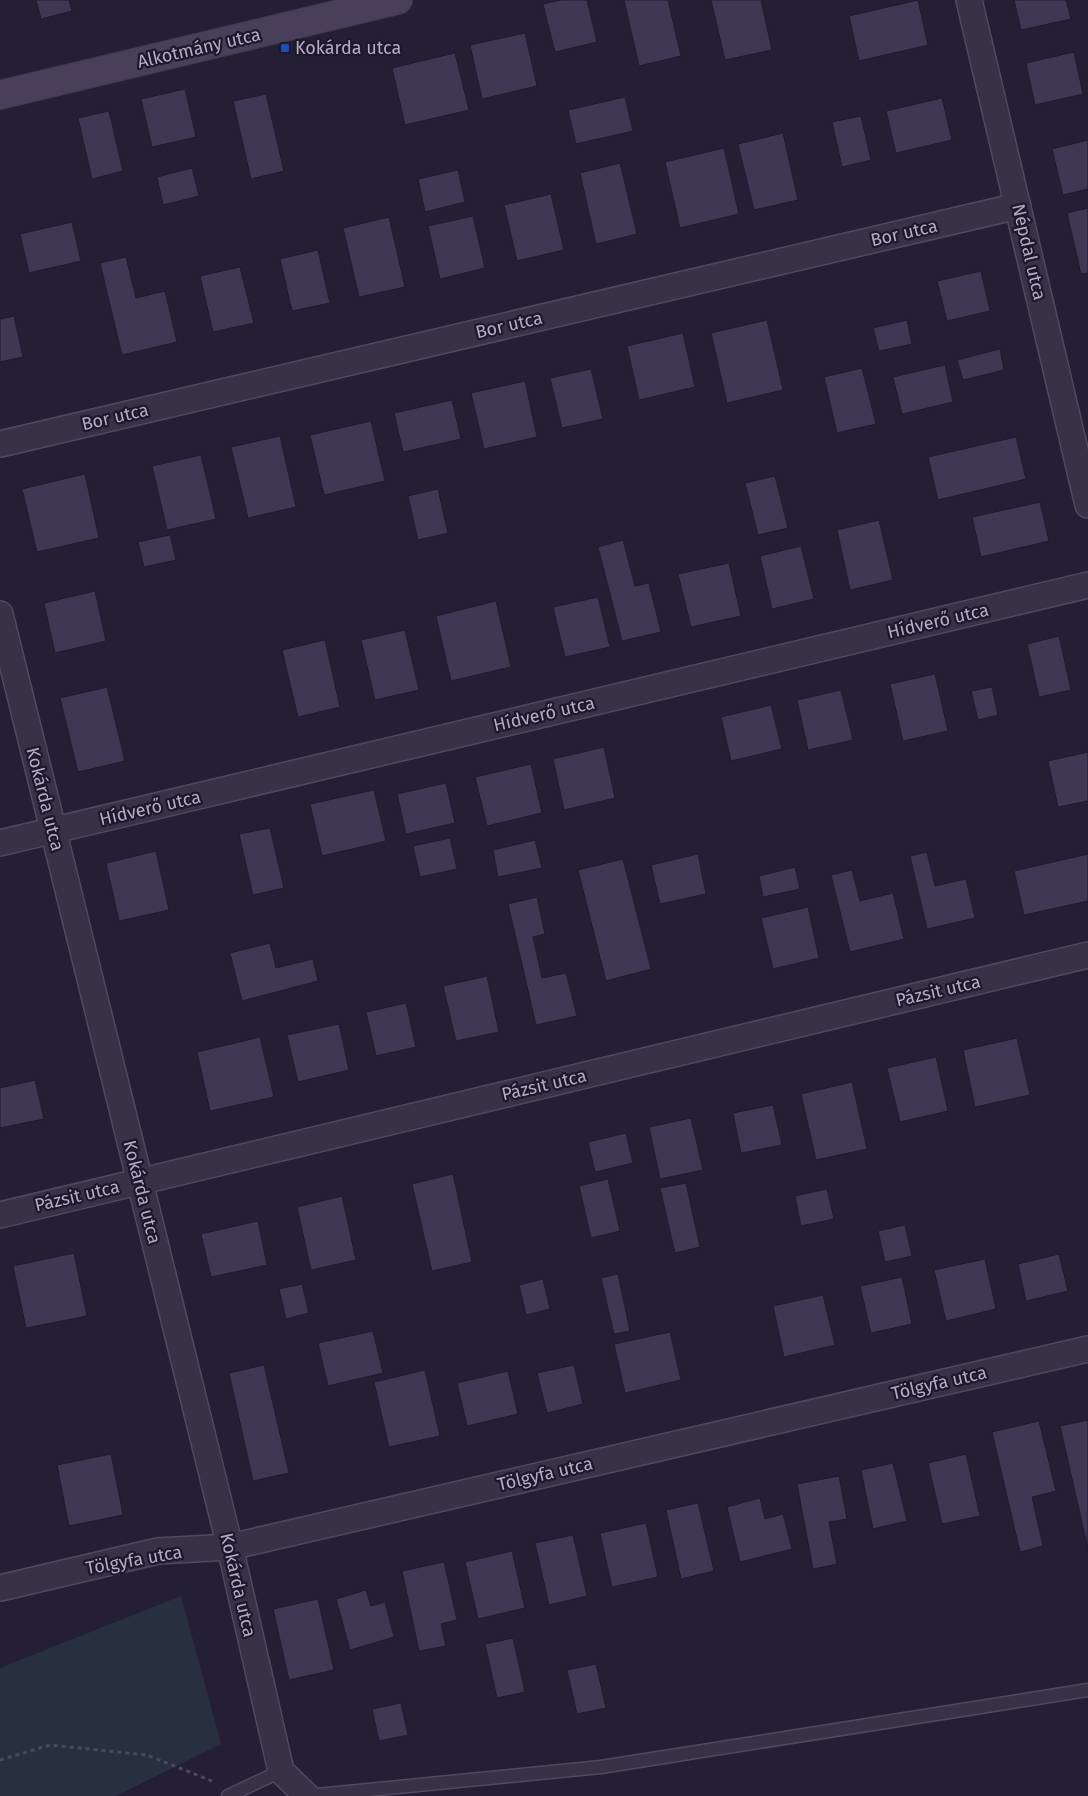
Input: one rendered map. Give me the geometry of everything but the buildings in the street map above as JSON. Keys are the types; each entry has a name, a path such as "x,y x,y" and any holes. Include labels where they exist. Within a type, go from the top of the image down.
{"street":[{"name":"Alkotmány utca","path":"0,95 398,0"},
{"name":"Népdal utca","path":"969,0 1088,504"},
{"name":"Bor utca","path":"0,444 1018,206"},
{"name":"Hídverő utca","path":"0,843 1088,585"},
{"name":"Kokárda utca","path":"0,614 230,1547 281,1771"},
{"name":"Pázsit utca","path":"0,1215 1088,955"},
{"name":"Tölgyfa utca","path":"0,1588 158,1552 230,1547 1088,1349"},
{"path":"281,1771 307,1796"}],"lane":[{"path":"307,1796 601,1767 1088,1690"},
{"path":"234,1793 281,1771"}],"path":[{"path":"0,1760 50,1745 148,1755 234,1793"}],"shaded area":[{"path":"181,1596 221,1744 116,1796 0,1796 0,1668"}],"place":[{"name":"Kokárda utca","path":"285,48"}]}
